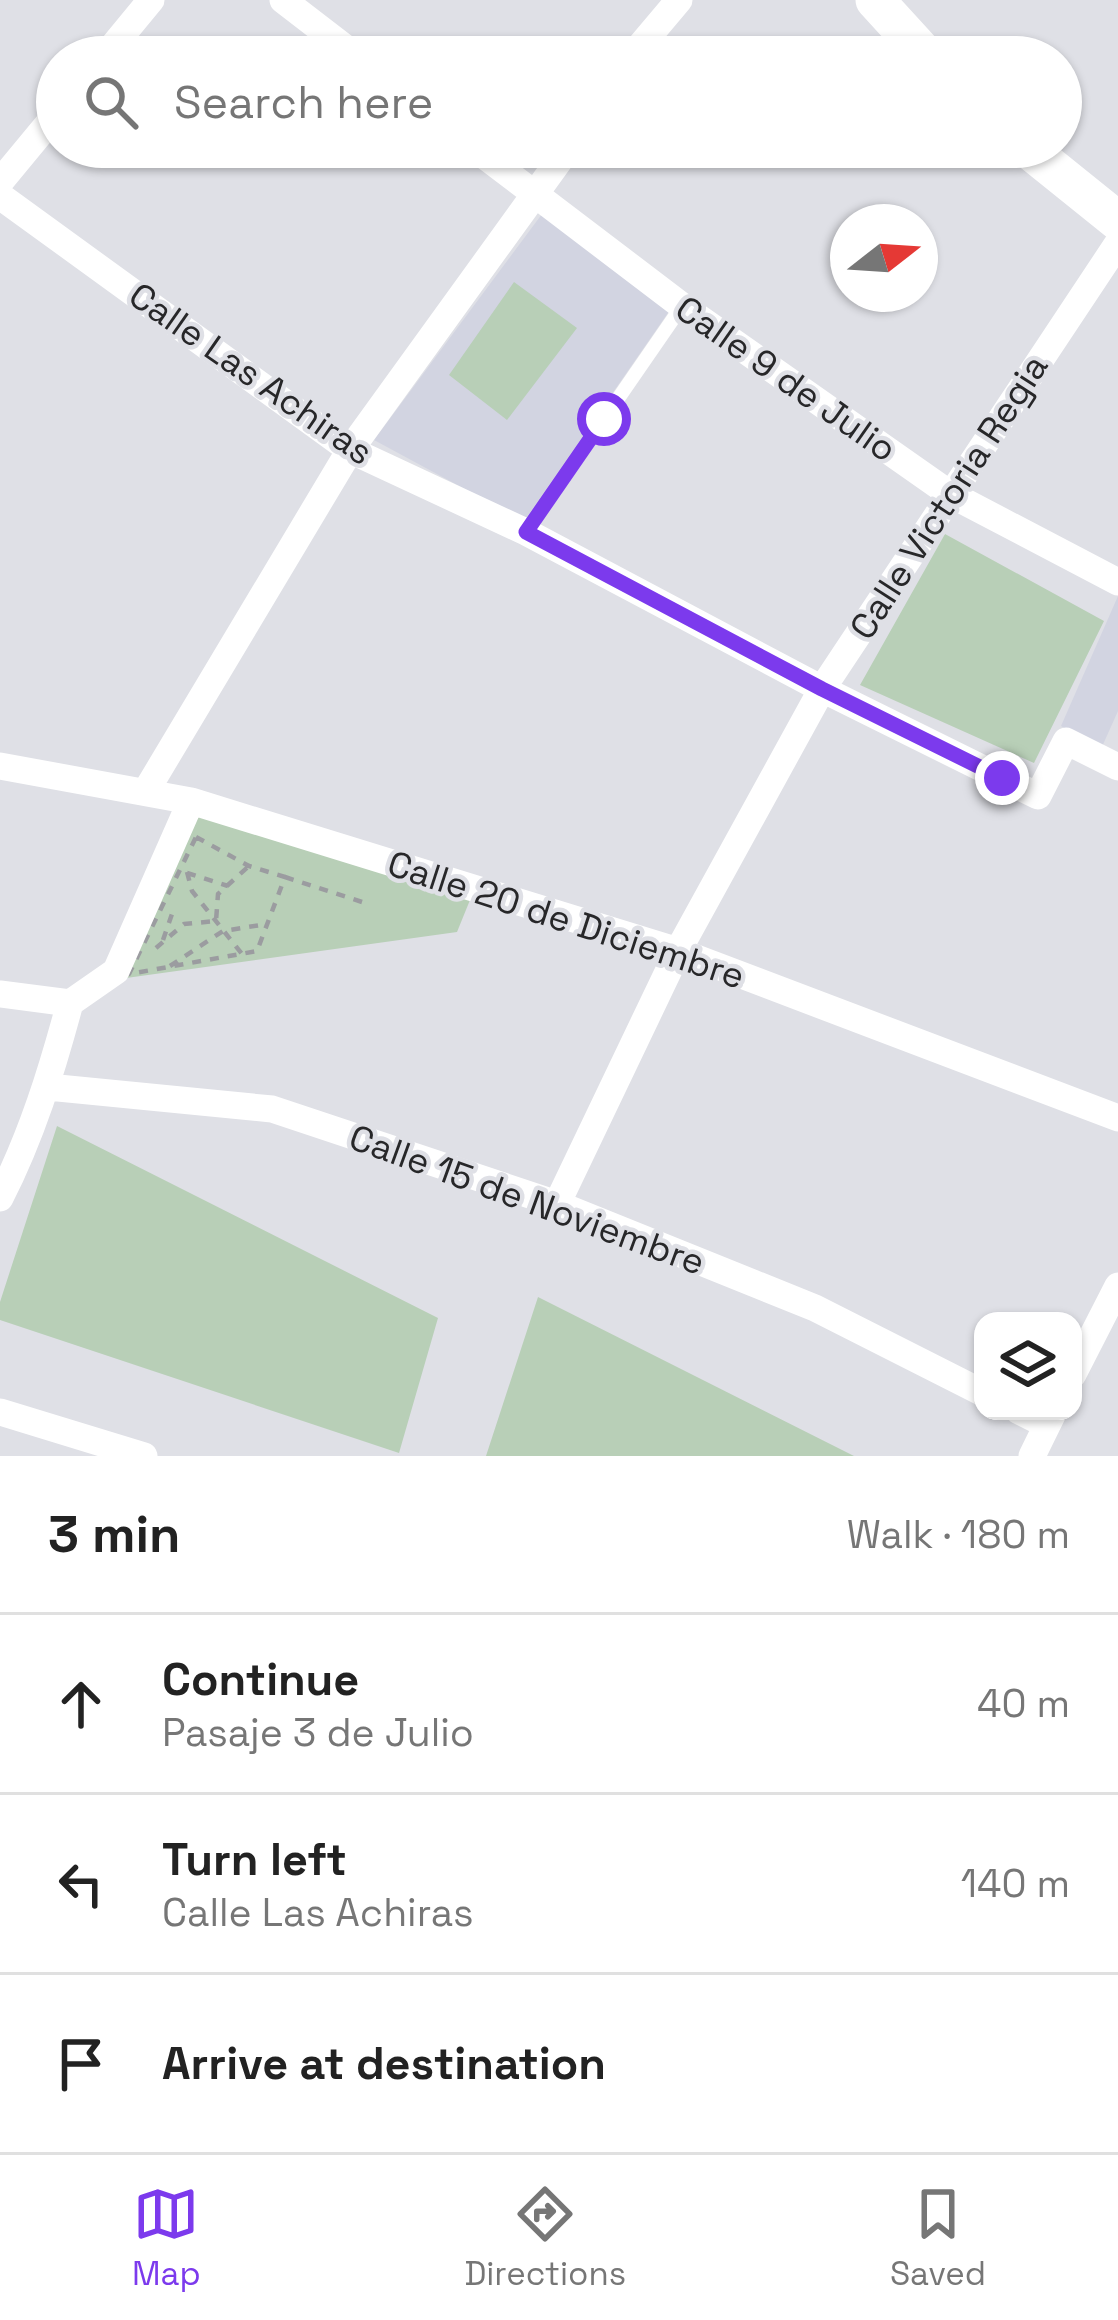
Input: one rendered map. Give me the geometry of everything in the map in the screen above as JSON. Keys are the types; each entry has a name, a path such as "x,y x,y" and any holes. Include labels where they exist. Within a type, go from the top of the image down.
{"main road":[{"path":"875,0 908,36"},
{"path":"1052,168 1118,221"}],"street":[{"path":"121,36 151,0"},
{"path":"283,0 330,36"},
{"path":"649,36 679,0"},
{"path":"0,182 36,138"},
{"name":"Calle 9 de Julio","path":"500,168 682,306 950,494 1118,582"},
{"path":"146,790 350,450 554,168"},
{"name":"Calle Las Achiras","path":"0,196 350,450 526,532 822,689 1038,796 1066,740 1118,767"},
{"name":"Calle Victoria Regia","path":"557,1204 678,951 822,689 1118,243"},
{"name":"Calle 20 de Diciembre","path":"0,766 191,801 678,951 1118,1118"},
{"path":"0,1198 24,1152 48,1087 70,1003 116,971 191,801"},
{"path":"0,994 70,1003"},
{"name":"Calle 15 de Noviembre","path":"48,1087 272,1109 557,1204 815,1309 974,1388"},
{"path":"1082,1356 1118,1286"},
{"path":"0,1412 105,1451 144,1456"},
{"path":"1032,1456 1049,1420"}],"lane":[{"path":"526,532 682,306"}],"path":[{"path":"196,837 249,866 362,902"},
{"path":"181,890 196,837"},
{"path":"129,974 196,837"},
{"path":"216,921 218,894 249,866"},
{"path":"187,873 228,886"},
{"path":"187,873 192,891 242,954"},
{"path":"129,974 257,951 285,877"},
{"path":"162,942 175,907"},
{"path":"129,974 184,924 216,921"},
{"path":"164,970 223,931 267,924"}],"shaded area":[{"path":"542,214 670,310 524,521 374,440"},
{"path":"1118,596 1118,711 1101,749 1061,726"}],"green space":[{"path":"514,282 577,328 507,420 449,375"},
{"path":"945,534 1104,621 1034,763 860,685"},
{"path":"197,814 470,900 457,932 119,979"},
{"path":"57,1126 438,1318 399,1453 0,1320 0,1302"},
{"path":"538,1297 854,1456 486,1456"}],"route":[{"path":"604,419 526,532 1002,778"}]}
